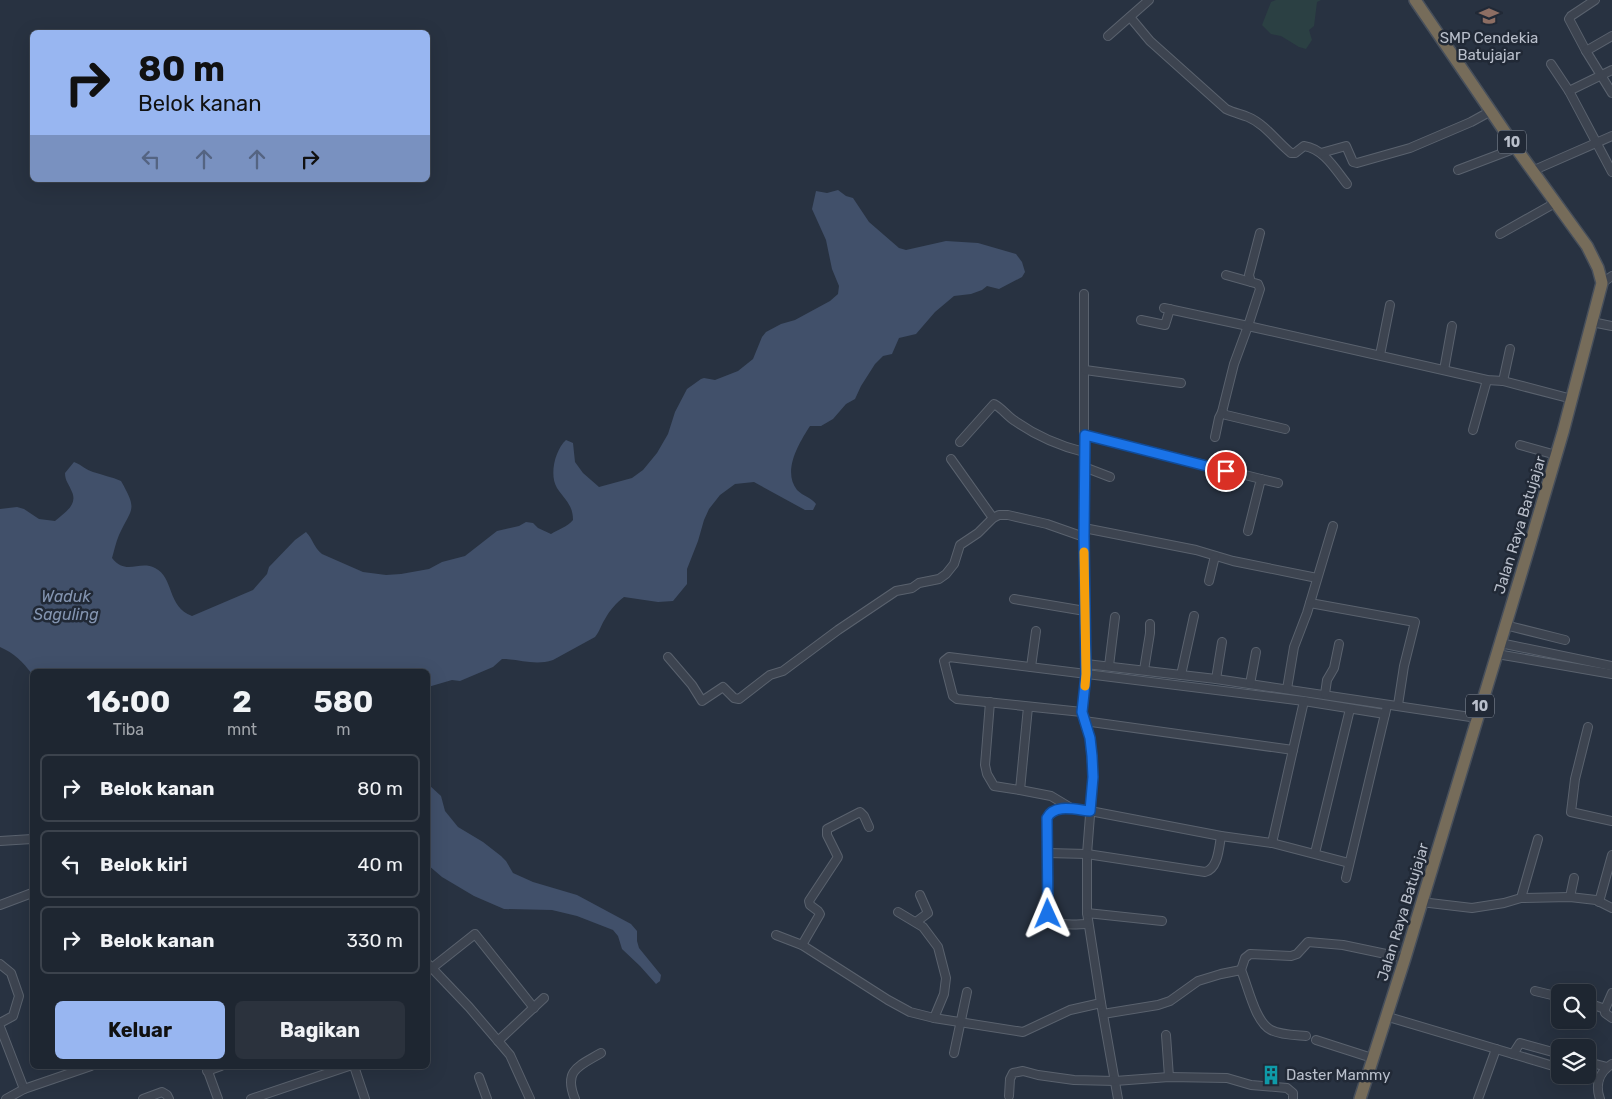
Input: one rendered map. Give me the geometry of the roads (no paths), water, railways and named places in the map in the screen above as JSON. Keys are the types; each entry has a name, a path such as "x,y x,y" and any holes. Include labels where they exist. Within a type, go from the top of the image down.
{"highway":[{"name":"10","path":"1415,0 1516,148 1587,246 1598,268 1601,285"},
{"name":"Jalan Raya Batujajar","path":"1360,1099 1405,958 1556,455 1601,285"}],"street":[{"path":"1108,36 1149,0"},
{"path":"1595,0 1570,16 1569,19 1612,93"},
{"path":"1130,17 1150,41 1226,110 1249,117 1291,153 1295,153 1304,146 1315,148 1347,184"},
{"path":"1586,51 1612,36"},
{"path":"1551,64 1569,91 1612,172"},
{"path":"1569,91 1612,70"},
{"path":"1321,153 1346,146 1353,162 1357,163 1410,148 1464,126 1491,111"},
{"path":"1532,170 1612,136"},
{"path":"1458,170 1516,148"},
{"path":"1500,234 1555,202"},
{"path":"1251,282 1250,276 1260,233"},
{"path":"1215,437 1218,418 1222,412 1234,364 1260,289 1258,284 1226,275"},
{"path":"1601,285 1612,276"},
{"path":"1084,294 1086,674 1083,716 1090,738 1093,777 1087,854 1087,913 1100,1003 1118,1099"},
{"path":"1380,354 1390,304"},
{"path":"1141,320 1165,324 1167,308 1380,354 1487,380 1504,381 1572,399"},
{"path":"1594,316 1612,326"},
{"path":"1444,370 1452,326"},
{"path":"1504,381 1510,350"},
{"path":"1085,370 1181,383"},
{"path":"1473,430 1487,380"},
{"path":"960,442 994,404 1014,421 1028,429 1068,448 1084,452"},
{"path":"1222,412 1226,415 1285,429"},
{"path":"1085,435 1278,484"},
{"path":"1520,445 1556,455"},
{"path":"951,459 993,518"},
{"path":"1084,467 1110,477"},
{"path":"1248,532 1261,479"},
{"path":"668,657 692,685 702,701 724,687 736,700 770,675 782,671 838,630 896,592 912,588 919,583 939,579 954,564 960,545 999,515 1008,515 1047,524 1084,537"},
{"path":"1287,689 1294,647 1310,603 1333,526"},
{"path":"1084,528 1196,550 1215,556 1317,578"},
{"path":"1209,580 1215,556"},
{"path":"1014,599 1085,611"},
{"path":"1310,603 1401,618 1416,624 1409,646 1398,705"},
{"path":"1181,675 1194,616"},
{"path":"1109,666 1115,617"},
{"path":"1144,670 1150,624"},
{"path":"1505,625 1565,640"},
{"path":"1031,667 1036,631"},
{"path":"1216,679 1222,642"},
{"path":"1325,694 1327,680 1334,668 1339,644"},
{"path":"1498,648 1612,666"},
{"path":"1498,648 1612,674"},
{"path":"1250,684 1256,652"},
{"path":"1293,750 1028,706 955,698 943,663 945,659 950,657 1304,701 1385,714"},
{"path":"1086,664 1325,694 1477,718"},
{"path":"1272,844 1304,701"},
{"path":"990,702 986,770 994,786 1051,796 1074,810"},
{"path":"1346,878 1387,703"},
{"path":"1020,790 1028,706"},
{"path":"1314,853 1350,709"},
{"path":"1588,728 1575,779 1571,812 1612,821"},
{"path":"1088,924 1056,922 1049,917 1047,910 1047,818 1049,814 1063,808 1090,811 1272,844 1349,863"},
{"path":"802,945 820,914 808,901 838,857 827,834 827,828 860,812 869,827"},
{"path":"1047,853 1087,854 1205,872 1210,871 1214,866 1221,836"},
{"path":"0,841 30,839"},
{"path":"1521,898 1538,839"},
{"path":"1600,902 1612,855"},
{"path":"1570,897 1574,878"},
{"path":"0,905 30,894"},
{"path":"916,922 928,913 920,895"},
{"path":"1421,902 1472,908 1521,898 1570,897 1600,902 1612,908"},
{"path":"898,912 923,927 938,947 946,978 944,994 934,1018"},
{"path":"1087,913 1162,921"},
{"path":"530,1099 510,1055 469,1007 430,966 474,934 534,1008"},
{"path":"776,935 802,945 910,1012 934,1018 1023,1032 1070,1010 1100,1003"},
{"path":"1306,1036 1279,1033 1264,1024 1258,1014 1241,970 1245,958 1250,954 1291,956 1297,954 1308,942 1343,945 1405,958"},
{"path":"0,964 10,973 19,996 13,1016 0,1022"},
{"path":"1103,1014 1164,1003 1180,995 1198,982 1221,974 1241,970"},
{"path":"1535,991 1551,994"},
{"path":"954,1053 967,992"},
{"path":"1612,993 1605,1008 1605,1013 1612,1018"},
{"path":"498,1041 544,998"},
{"path":"1596,1005 1605,1008"},
{"path":"1385,1016 1551,1065"},
{"path":"0,1027 24,1089"},
{"path":"1166,1035 1169,1077"},
{"path":"1316,1040 1372,1058"},
{"path":"1513,1054 1520,1043 1551,1052"},
{"path":"1478,1099 1496,1049"},
{"path":"575,1099 570,1086 571,1077 578,1067 601,1053"},
{"path":"1596,1063 1610,1066 1599,1079 1600,1099"},
{"path":"6,1099 24,1089 82,1069"},
{"path":"207,1069 218,1099"},
{"path":"251,1099 340,1069"},
{"path":"355,1069 365,1099"},
{"path":"1009,1096 1010,1079 1018,1071 1074,1080 1115,1081 1169,1077 1227,1078 1251,1085 1287,1088 1293,1093 1293,1099"},
{"path":"479,1078 487,1099"},
{"path":"142,1099 162,1092 166,1093 168,1099"}],"water":[{"name":"Waduk Saguling","path":"838,190 846,196 853,198 869,222 899,248 906,250 946,241 978,243 1016,254 1022,262 1025,272 1022,277 999,289 987,286 971,294 954,296 935,312 916,334 899,338 892,354 883,356 875,364 855,399 846,404 833,419 821,426 810,426 797,449 791,474 797,490 816,504 813,510 805,510 754,482 735,484 720,495 709,509 704,520 687,569 687,584 673,601 658,602 624,597 609,613 595,637 553,660 534,662 502,659 493,667 460,681 452,680 430,686 430,669 30,669 30,672 18,658 0,647 0,509 17,507 24,509 39,519 55,521 72,505 73,497 65,473 74,462 91,471 121,481 130,498 130,514 118,538 112,558 122,566 149,566 161,572 178,606 192,616 253,590 267,574 269,567 295,540 306,532 322,554 363,572 386,575 429,569 442,562 465,556 497,531 519,526 526,522 533,523 538,528 551,534 563,528 573,520 573,515 566,499 557,488 553,470 556,456 566,440 573,443 575,462 583,473 599,487 632,478 643,470 657,453 668,434 675,412 687,389 701,379 715,380 738,371 753,359 766,332 781,324 795,320 830,301 838,294 839,286 832,269 826,240 812,209 816,191 827,193"},
{"path":"430,786 441,796 445,811 458,827 483,842 501,856 513,873 533,882 577,895 631,924 637,931 639,948 661,975 660,981 656,984 622,949 618,936 613,930 577,916 552,910 504,909 474,896 442,877 430,867"}],"place":[{"name":"SMP Cendekia Batujajar","path":"1489,16"},
{"name":"Daster Mammy","path":"1271,1075"}]}
